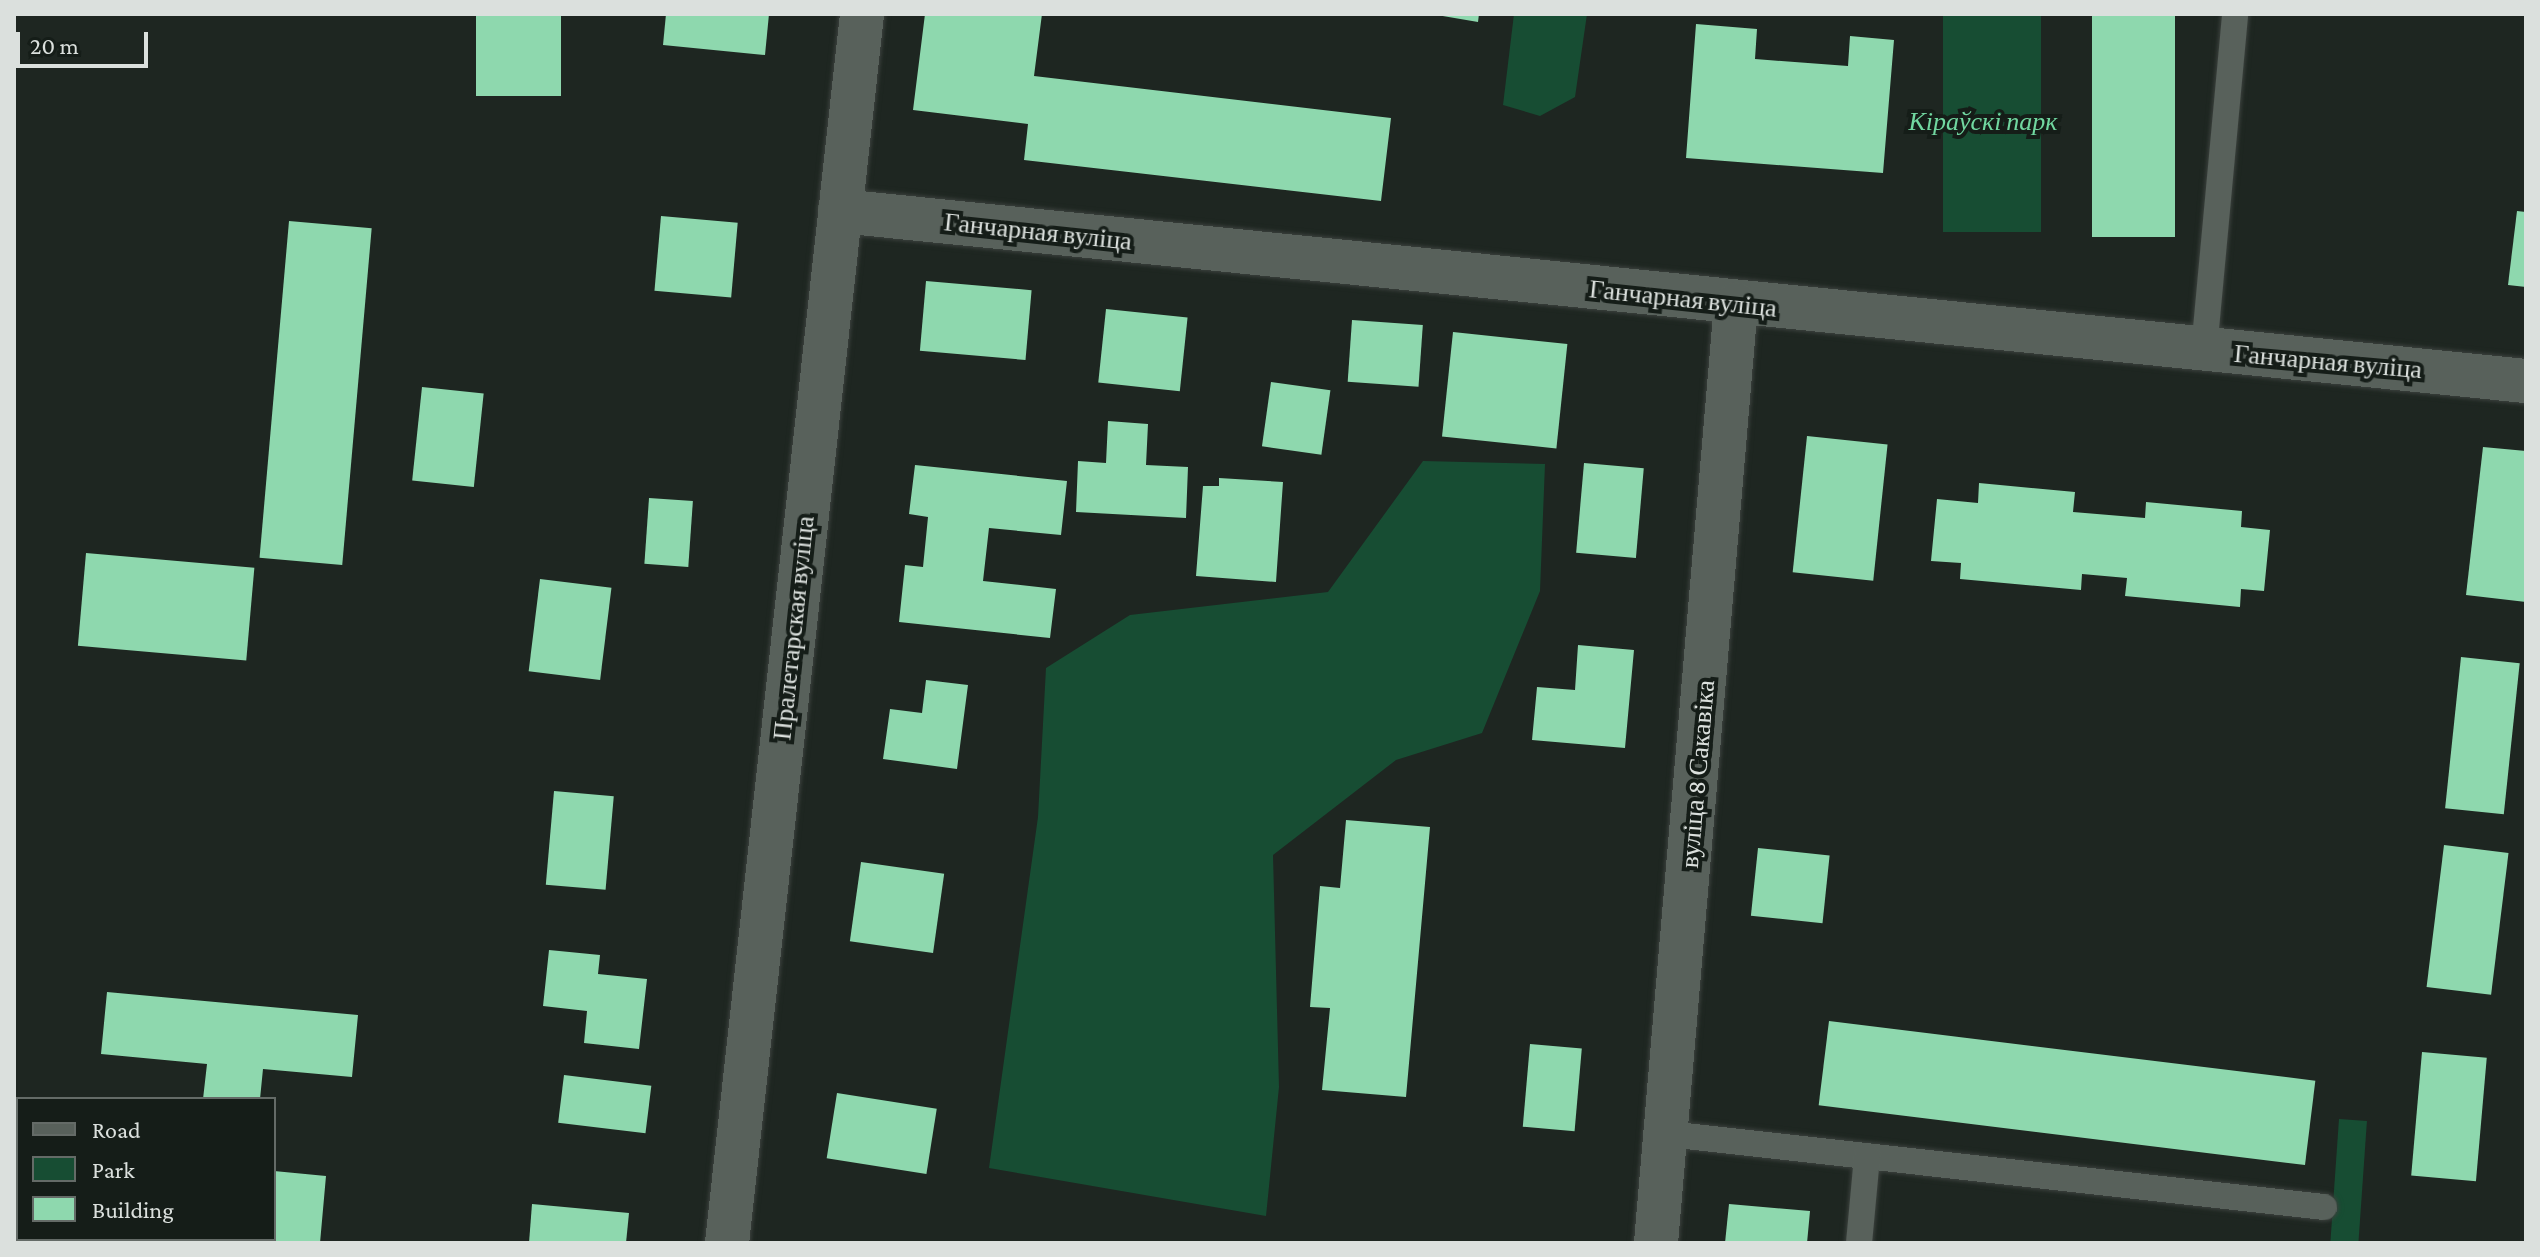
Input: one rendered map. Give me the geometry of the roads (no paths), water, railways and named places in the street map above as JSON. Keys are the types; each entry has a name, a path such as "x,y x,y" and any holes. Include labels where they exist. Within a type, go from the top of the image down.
{"street":[{"name":"Пралетарская вуліца","path":"727,1243 862,14"},
{"name":"Ганчарная вуліца","path":"840,211 1736,304 2526,381"},
{"name":"вуліца 8 Сакавіка","path":"1656,1243 1668,1134 1736,304"}],"lane":[{"path":"2204,350 2235,14"},
{"path":"1668,1134 2324,1207"},
{"path":"1859,1243 1867,1156"}],"park label":[{"name":"Кіраўскі парк","path":"1983,122"}]}
